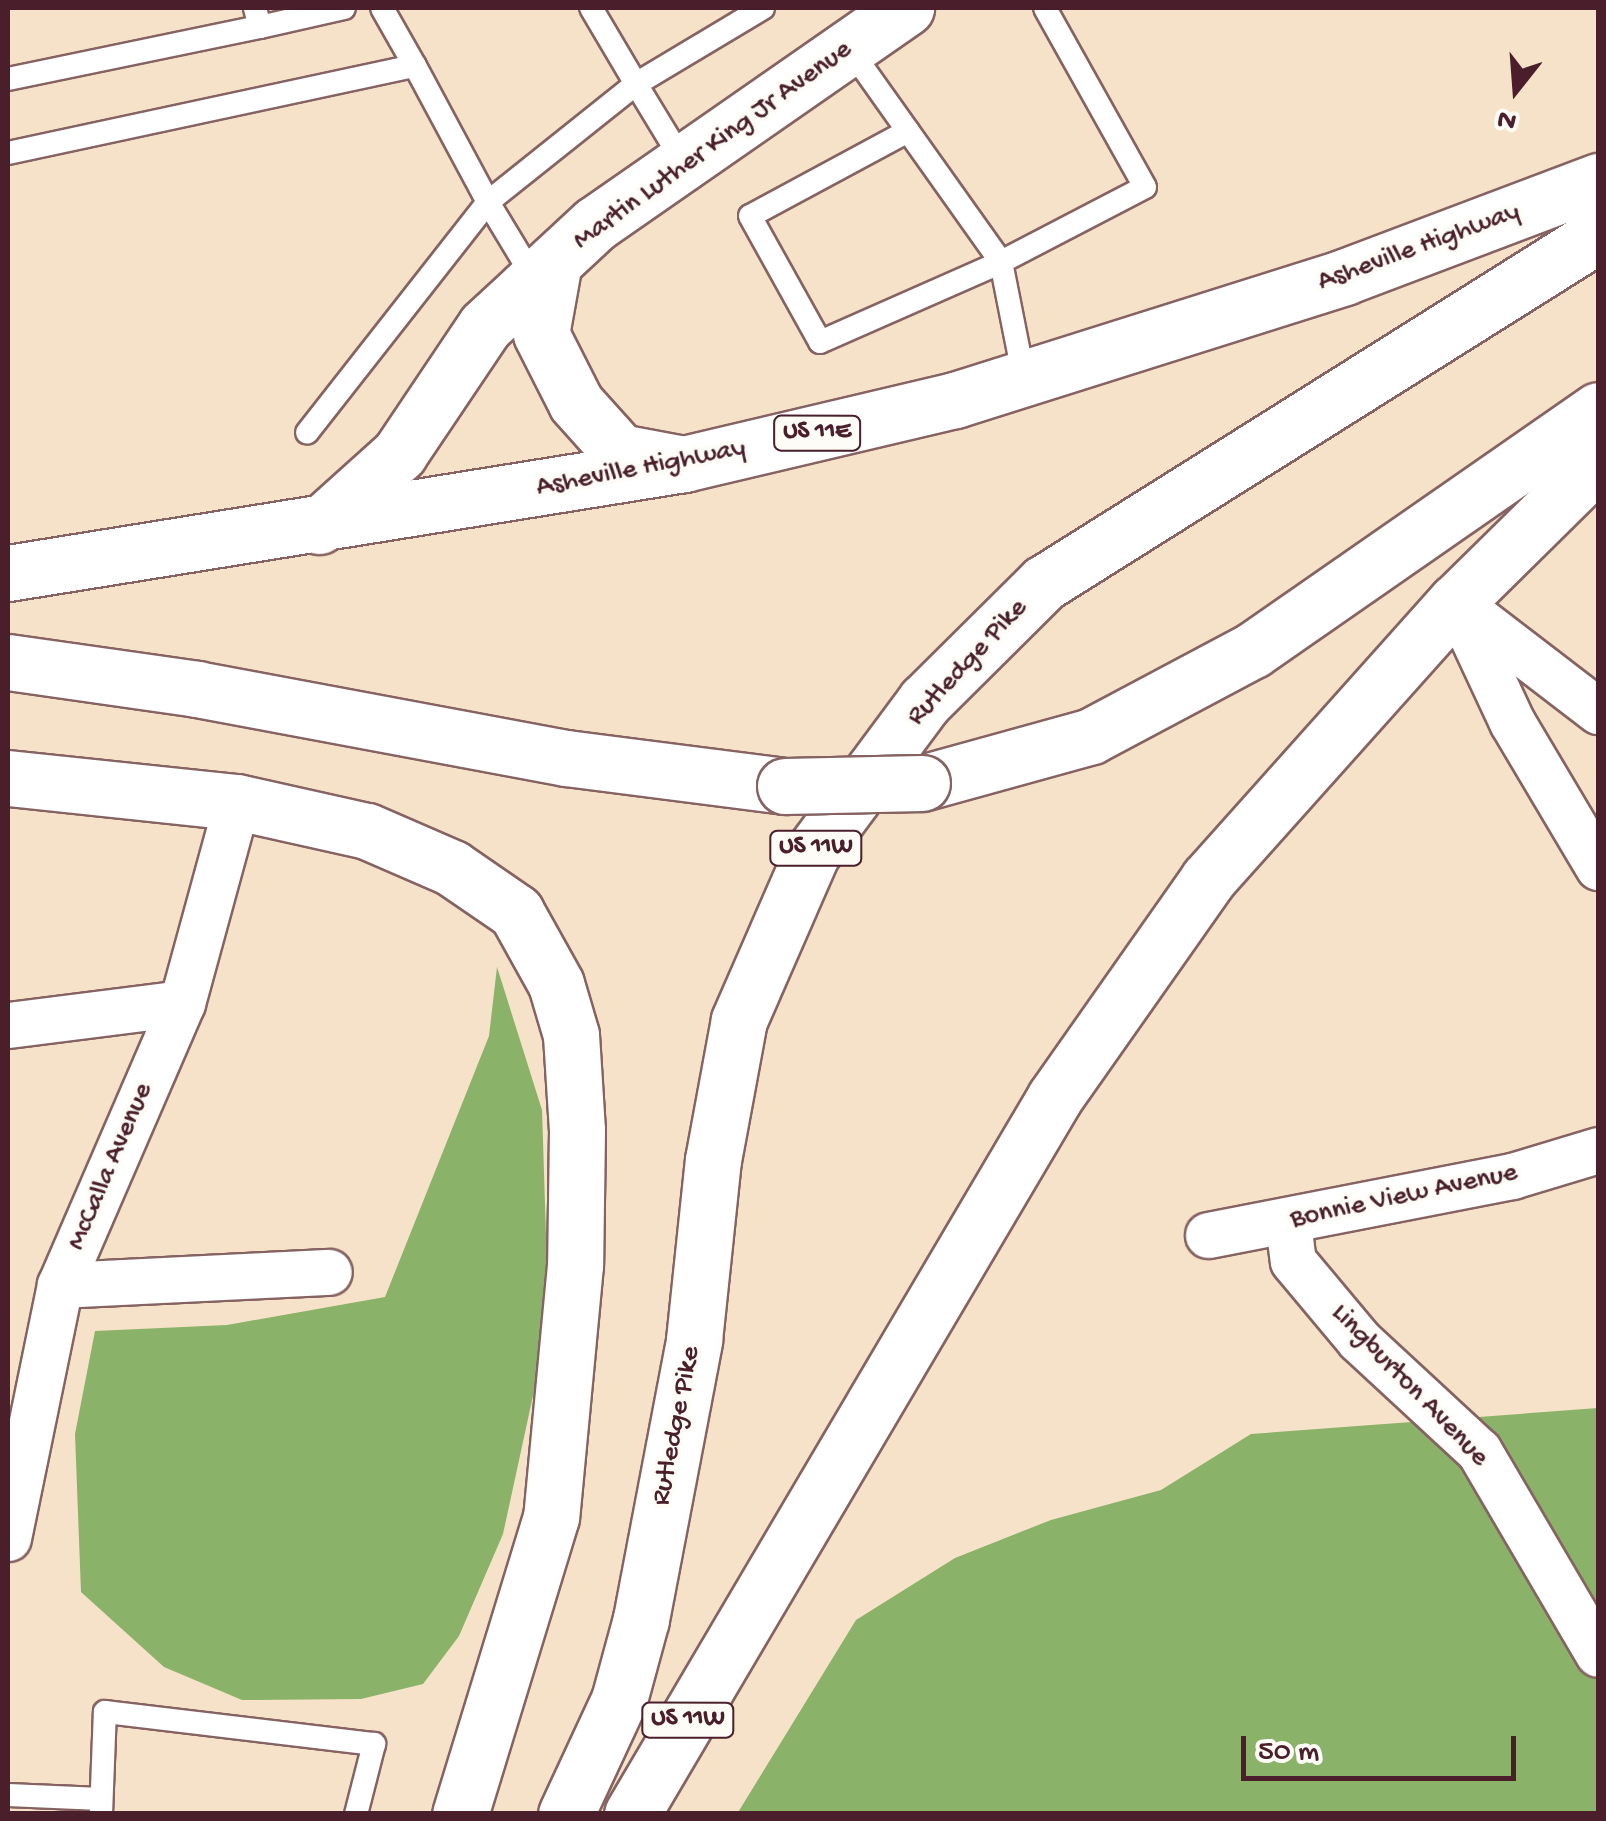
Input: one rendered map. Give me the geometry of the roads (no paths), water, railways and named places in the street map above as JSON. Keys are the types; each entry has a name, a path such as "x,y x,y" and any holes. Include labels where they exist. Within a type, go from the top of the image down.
{"main road":[{"name":"Martin Luther King Jr Avenue","path":"319,526 398,454 485,326 538,277 684,163 906,8"},
{"name":"Asheville Highway","path":"8,573 319,526 684,464 1024,378 1344,278 1598,181"},
{"name":"Rutledge Pike","path":"566,1814 619,1700 641,1619 694,1340 714,1160 740,1020 812,853 925,701 1044,583 1598,235"},
{"path":"538,277 540,334 576,403 620,452 684,464"},
{"path":"8,662 197,689 566,758 785,786 922,783 1091,736 1253,650 1598,410"},
{"name":"US 11W","path":"632,1814 1056,1097 1208,880 1456,602 1598,462"},
{"path":"8,778 238,802 367,832 452,868 490,892 532,934 570,1035 574,1265 551,1517 460,1814"}],"street":[{"path":"1456,602 1598,711"},
{"path":"1456,602 1512,722 1598,866"},
{"name":"McCalla Avenue","path":"8,1538 60,1285 182,1003 238,802"},
{"path":"8,1025 182,1003"},
{"name":"Bonnie View Avenue","path":"1208,1235 1288,1222 1327,1208 1512,1176 1598,1150"},
{"name":"Lingburton Avenue","path":"1288,1222 1293,1261 1359,1340 1479,1450 1598,1654"},
{"path":"60,1285 329,1272"}],"lane":[{"path":"8,79 258,17 344,8"},
{"path":"382,8 488,202 538,277"},
{"path":"591,8 684,163"},
{"path":"307,433 488,202 636,84 762,8"},
{"path":"908,131 750,216 820,342 1001,262 1145,187 1045,8"},
{"path":"848,48 1001,262 1024,378"},
{"path":"8,152 415,66"},
{"path":"8,1795 101,1806 105,1712 374,1744 356,1814"}]}
